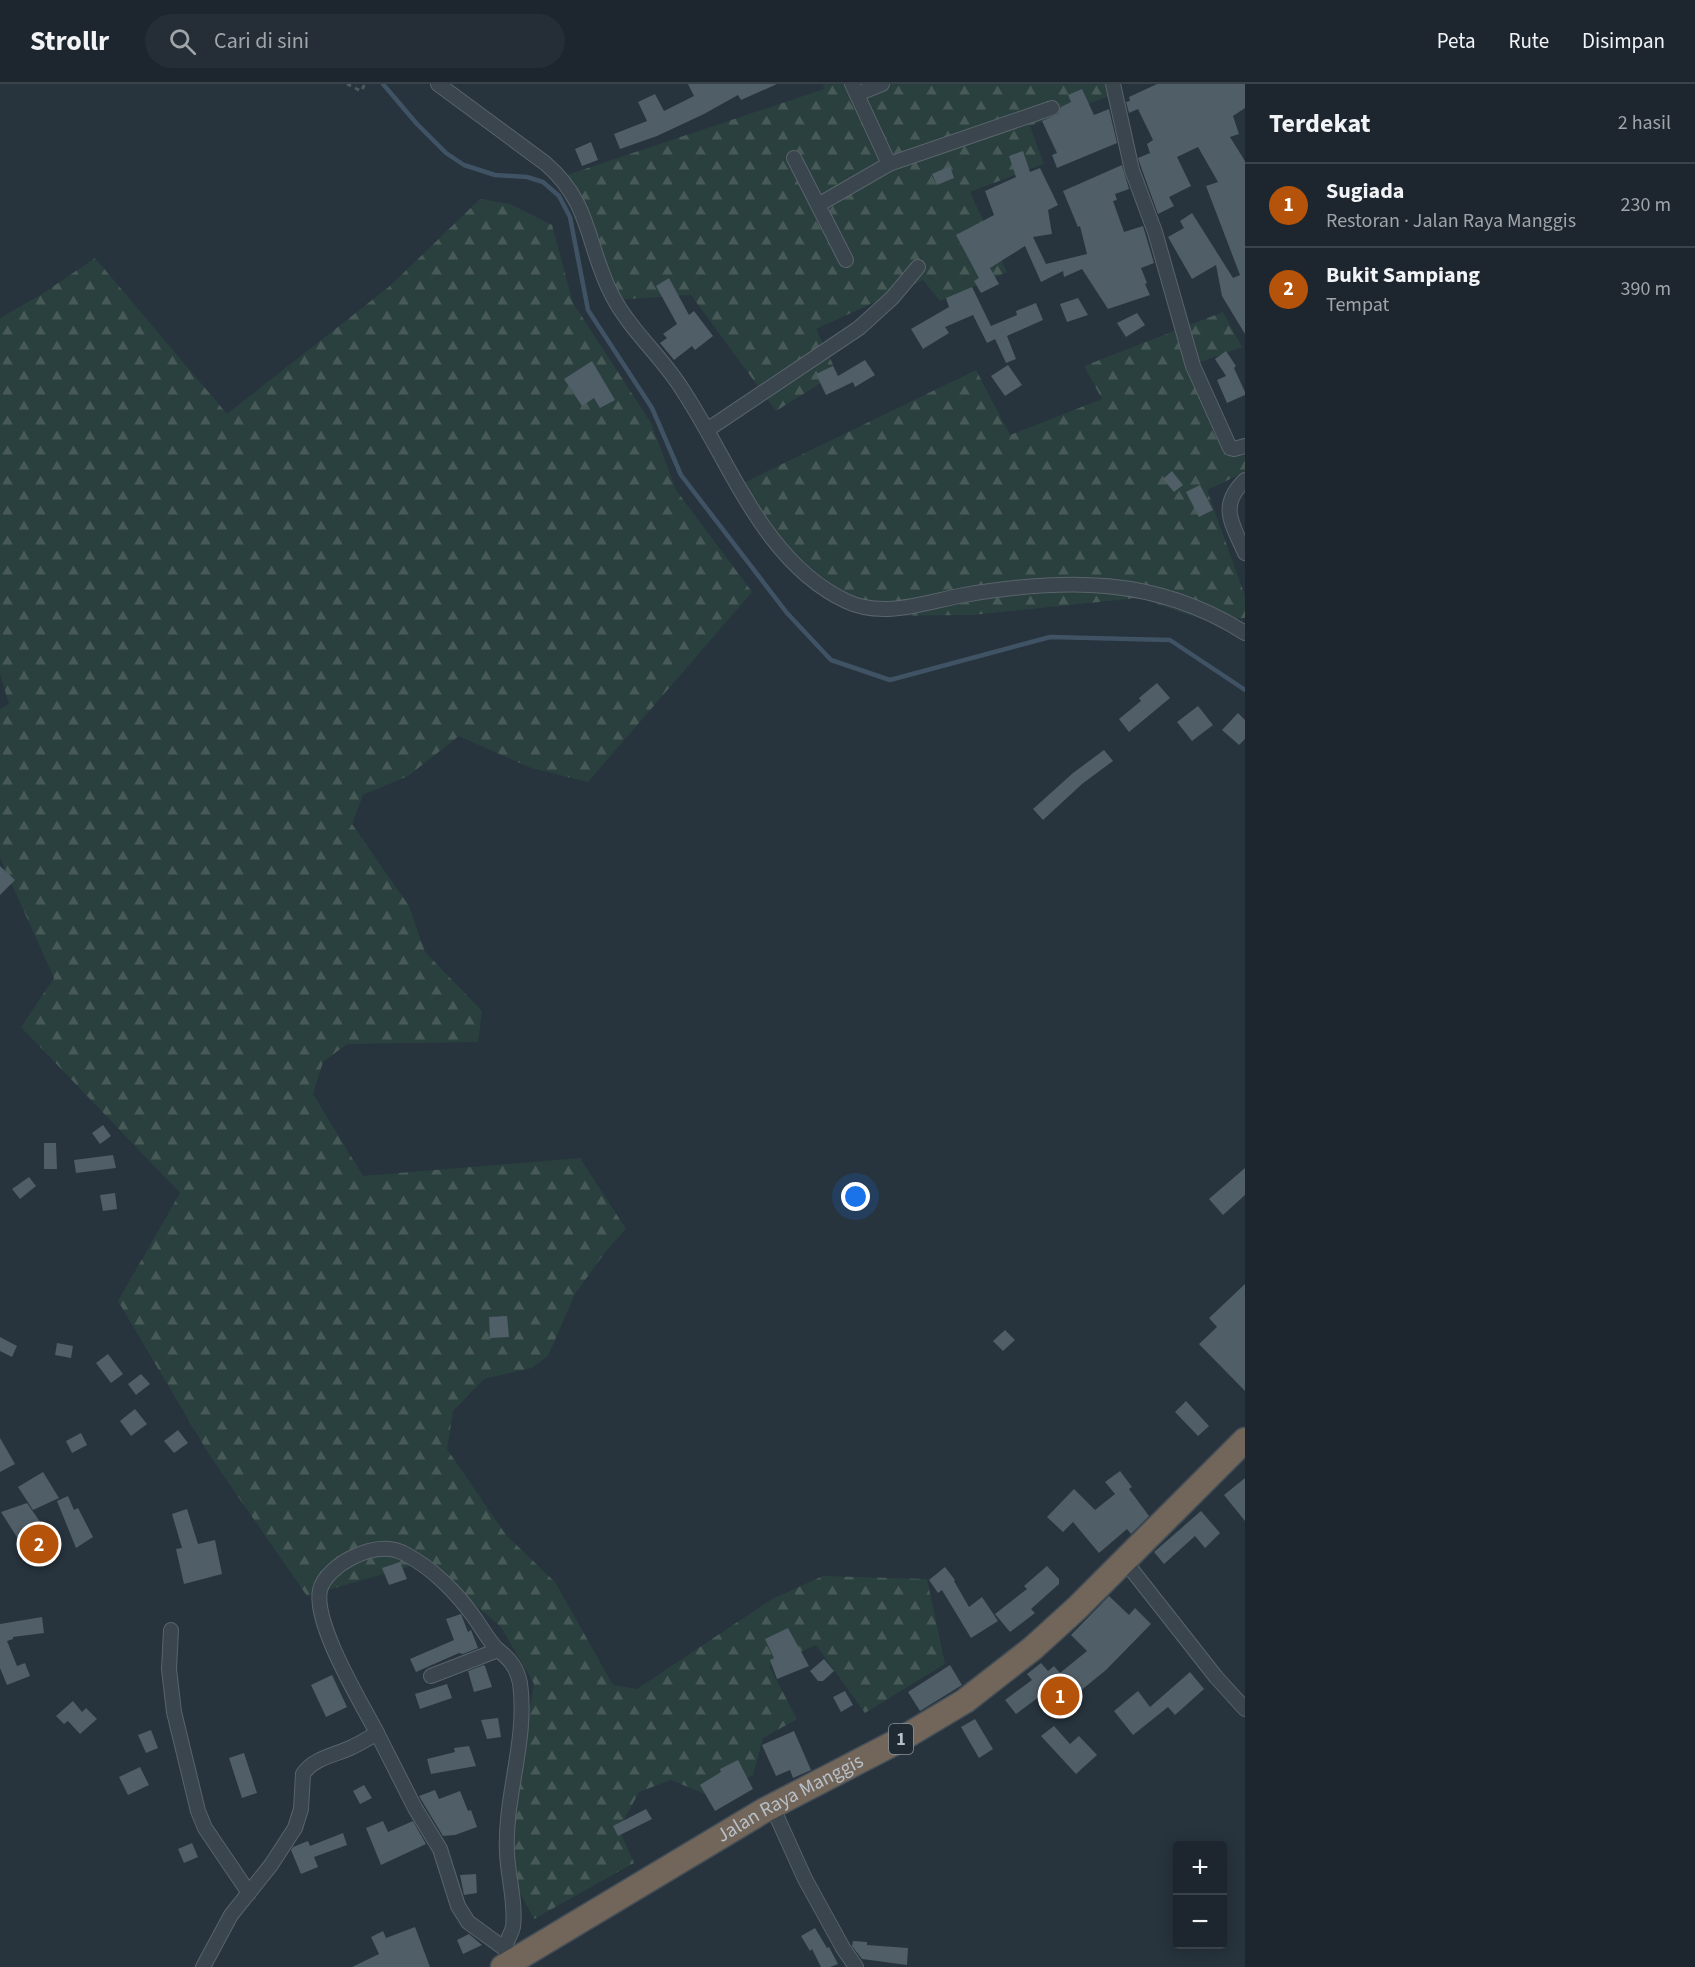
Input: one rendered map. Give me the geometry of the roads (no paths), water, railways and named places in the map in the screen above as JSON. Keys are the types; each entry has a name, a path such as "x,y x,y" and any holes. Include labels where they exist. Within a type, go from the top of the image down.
{"highway":[{"name":"Jalan Raya Manggis","path":"508,1957 616,1900 772,1806 898,1741 964,1701 1033,1648 1077,1608 1245,1440"}],"street":[{"path":"438,84 522,145 566,182 584,215 605,281 614,299 682,388 767,532 808,576 829,591 861,607 874,609 908,606 1003,588 1033,585 1107,586 1156,592 1194,605 1245,633"},
{"path":"882,84 855,89 889,164"},
{"path":"1113,84 1132,170 1155,232 1193,366 1230,448 1245,446"},
{"path":"818,205 889,164 1052,108"},
{"path":"794,158 846,260"},
{"path":"707,430 859,328 892,298 918,267"},
{"path":"1245,480 1232,494 1229,504 1232,524 1245,553"},
{"path":"385,1548 406,1553 428,1569 454,1594 498,1650 512,1662 516,1670 521,1716 507,1851 513,1920 508,1957 468,1922 458,1906 440,1849 330,1644 320,1590 330,1574 346,1560 366,1550 385,1548"},
{"path":"1124,1560 1216,1677 1245,1709"},
{"path":"171,1630 169,1669 174,1712 198,1811 205,1828 249,1893"},
{"path":"431,1676 498,1650"},
{"path":"203,1967 231,1915 271,1865 295,1828 301,1809 302,1780 306,1770 313,1764 377,1733"},
{"path":"772,1806 804,1879 856,1967"}],"waterway":[{"path":"383,84 417,124 446,153 464,165 495,175 527,177 543,182 559,196 570,217 588,310 652,408 681,475 787,613 831,660 890,680 1050,637 1170,640 1245,690"}],"place":[{"name":"Bukit Sampiang","path":"39,1544"},
{"name":"Sugiada","path":"1060,1696"}]}
